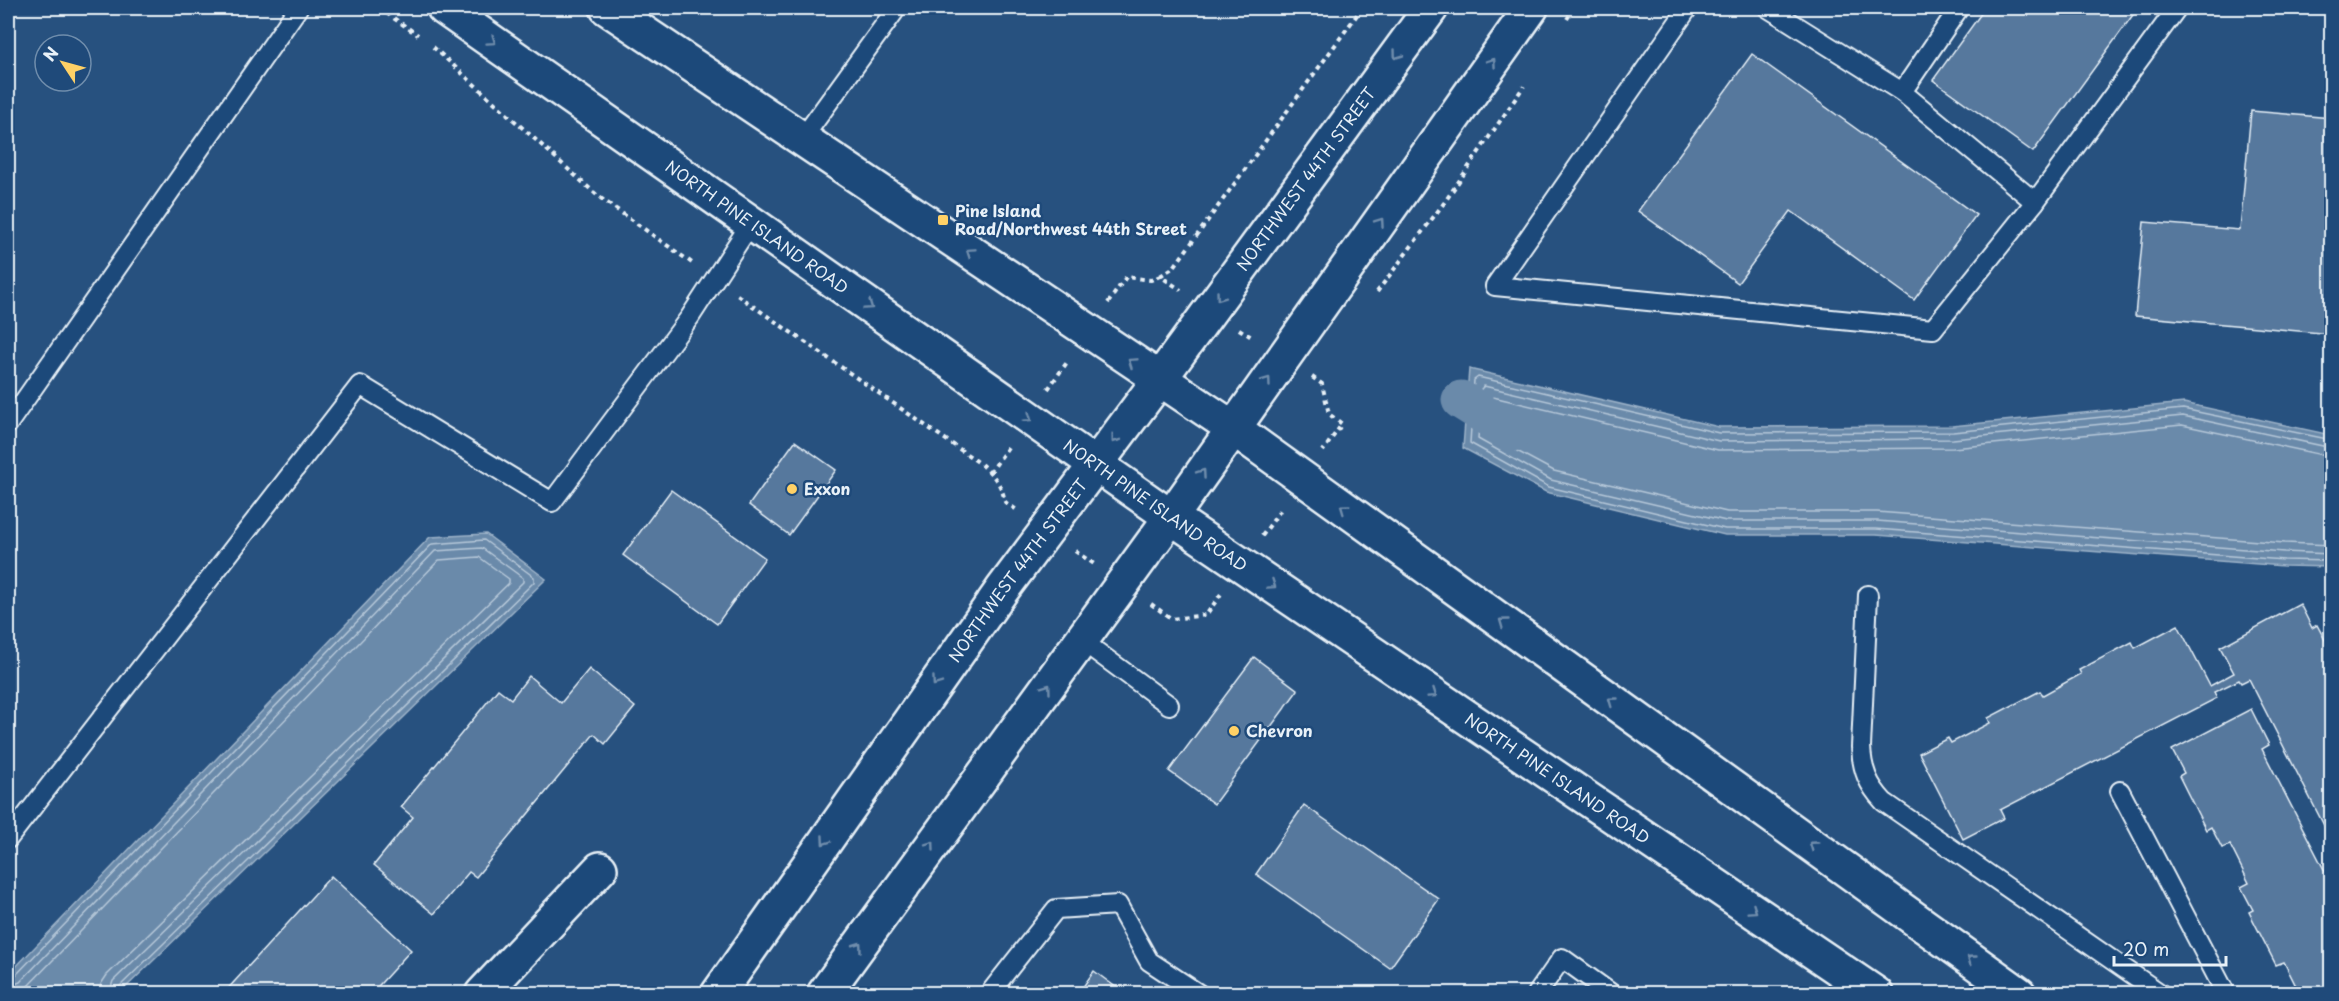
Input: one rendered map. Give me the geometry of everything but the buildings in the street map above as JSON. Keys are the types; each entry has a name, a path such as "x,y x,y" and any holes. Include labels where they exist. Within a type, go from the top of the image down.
{"main road":[{"name":"NORTH PINE ISLAND ROAD","path":"444,8 1095,465 1876,993"},
{"path":"607,8 1233,428 2019,993"},
{"name":"NORTHWEST 44TH STREET","path":"718,993 947,667 1431,8"},
{"path":"824,993 1123,584 1531,8"},
{"path":"482,993 600,869"}],"lane":[{"path":"8,424 298,8"},
{"path":"1688,8 1496,286 1933,329 2035,201 2177,8"},
{"path":"1768,8 1902,92 2035,201"},
{"path":"1902,92 1959,8"},
{"path":"802,138 894,12"},
{"path":"8,839 360,385 552,502 690,317 751,223"},
{"path":"1868,595 1861,747 1863,771 1871,787 1884,802 2161,993"},
{"path":"1082,640 1169,705"},
{"path":"2120,792 2226,993"},
{"path":"989,993 1056,909 1118,905 1149,961 1199,993"},
{"path":"1537,993 1562,958 1612,993"}],"path":[{"path":"379,8 424,39"},
{"path":"990,472 1126,277 1151,280 1174,267 1362,8"},
{"path":"432,46 598,197 804,343 981,464 990,472 1003,491 1005,502 1172,619 1206,615 1341,424 1329,414 1322,384 1160,276"}],"water":[{"path":"1469,369 1719,427 1952,426 2184,403 2331,435 2331,567 2284,566 1876,535 1725,535 1546,492 1463,448"},
{"path":"486,534 546,579 120,993 8,993 8,975 430,537"}],"waterway":[{"path":"1461,400 1512,432"}],"place":[{"name":"Pine Island Road/Northwest 44th Street","path":"943,220"},
{"name":"Exxon","path":"792,489"},
{"name":"Chevron","path":"1234,731"}]}
